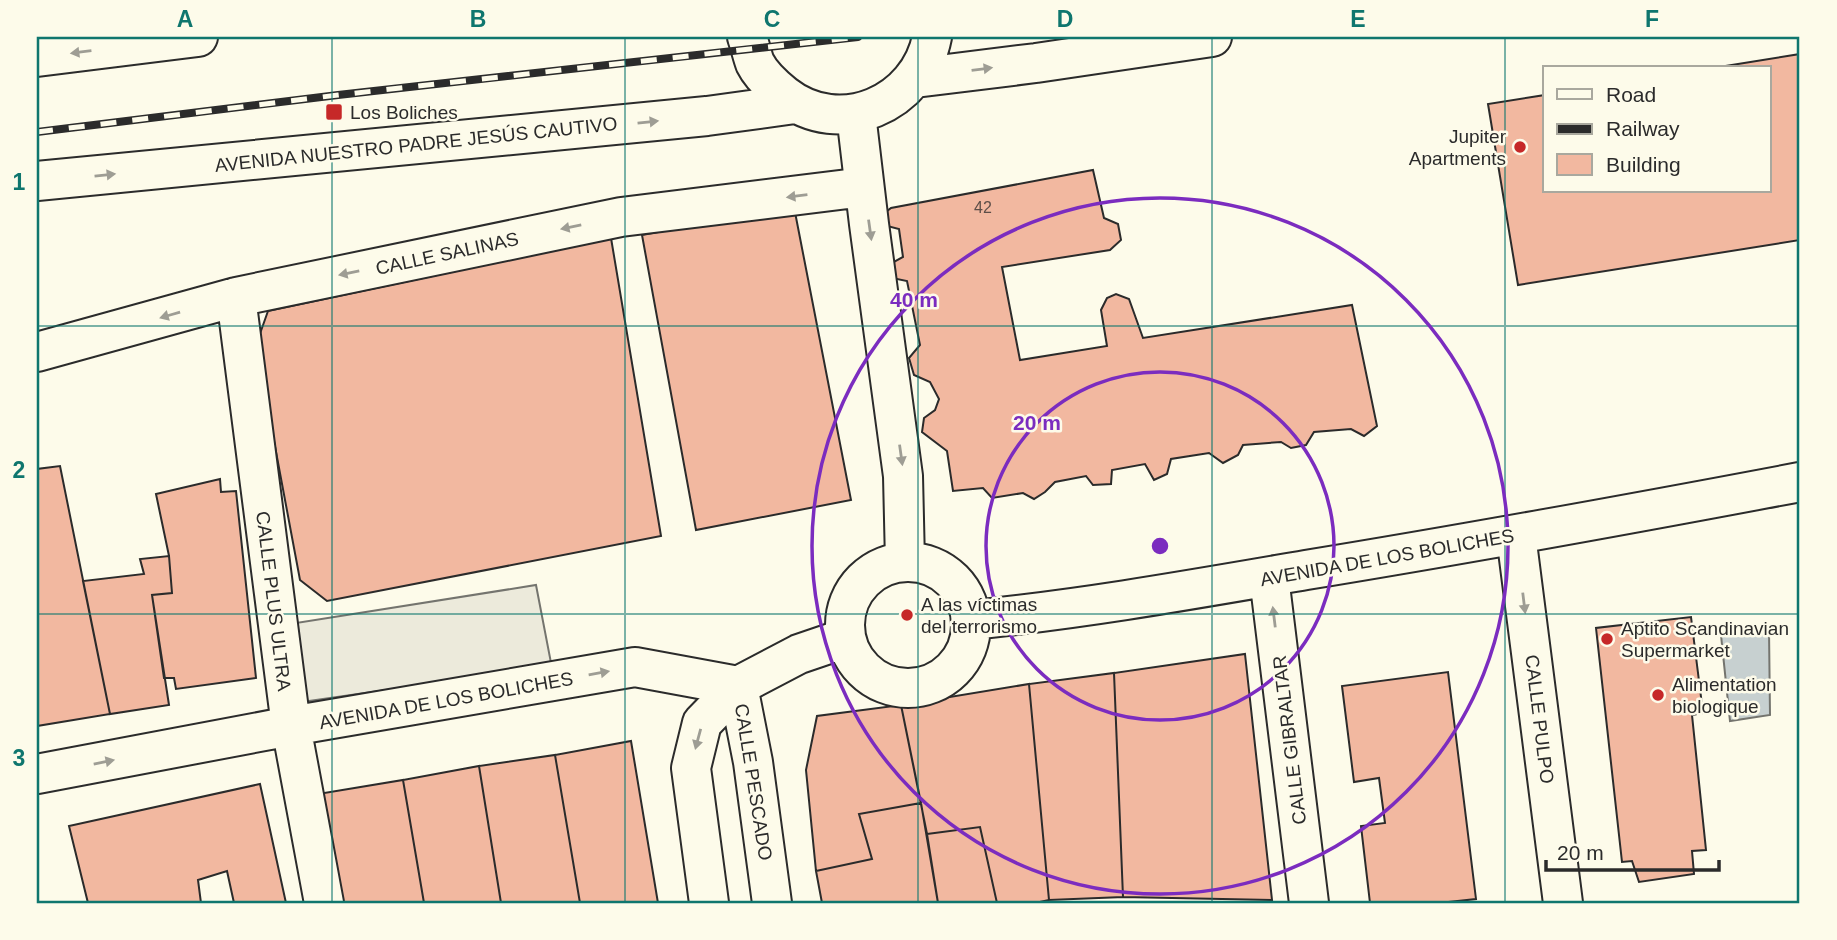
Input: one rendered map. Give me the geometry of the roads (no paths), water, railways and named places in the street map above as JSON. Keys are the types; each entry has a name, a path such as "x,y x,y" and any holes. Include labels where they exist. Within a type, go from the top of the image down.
{"street":[{"path":"37,57 198,37"},
{"path":"747,37 756,64 773,86 795,104 825,113 856,114 878,107 898,94 915,78 929,52 932,37"},
{"path":"915,78 1212,37"},
{"name":"AVENIDA NUESTRO PADRE JESÚS CAUTIVO","path":"37,181 707,116 795,104"},
{"path":"856,114 904,476 905,562"},
{"name":"CALLE SALINAS","path":"37,352 236,297 621,217 864,187"},
{"name":"CALLE PLUS ULTRA","path":"236,297 291,726 324,903"},
{"name":"AVENIDA DE LOS BOLICHES","path":"971,620 1043,613 1269,577 1516,535 1800,482"},
{"name":"CALLE PULPO","path":"1516,535 1563,903"},
{"path":"905,562 924,563 942,571 957,584 966,601 971,620 969,641 961,660 945,675 927,685 906,688 886,684 867,673 854,657 846,638 846,617 851,597 861,583 873,572 888,565 905,562"},
{"name":"CALLE GIBRALTAR","path":"1269,577 1309,903"},
{"path":"738,686 799,654 846,638"},
{"name":"AVENIDA DE LOS BOLICHES","path":"37,774 291,726 635,667 738,686"},
{"name":"CALLE PESCADO","path":"709,903 691,768 702,723 738,686"},
{"name":"CALLE PESCADO","path":"738,686 753,762 772,903"}],"railway":[{"path":"37,132 338,95 858,37"}],"place":[{"name":"Los Boliches","path":"334,112"},
{"name":"Jupiter Apartments","path":"1520,147"},
{"name":"A las víctimas del terrorismo","path":"907,615"},
{"name":"Aptito Scandinavian Supermarket","path":"1607,639"},
{"name":"Alimentation biologique","path":"1658,695"}]}
